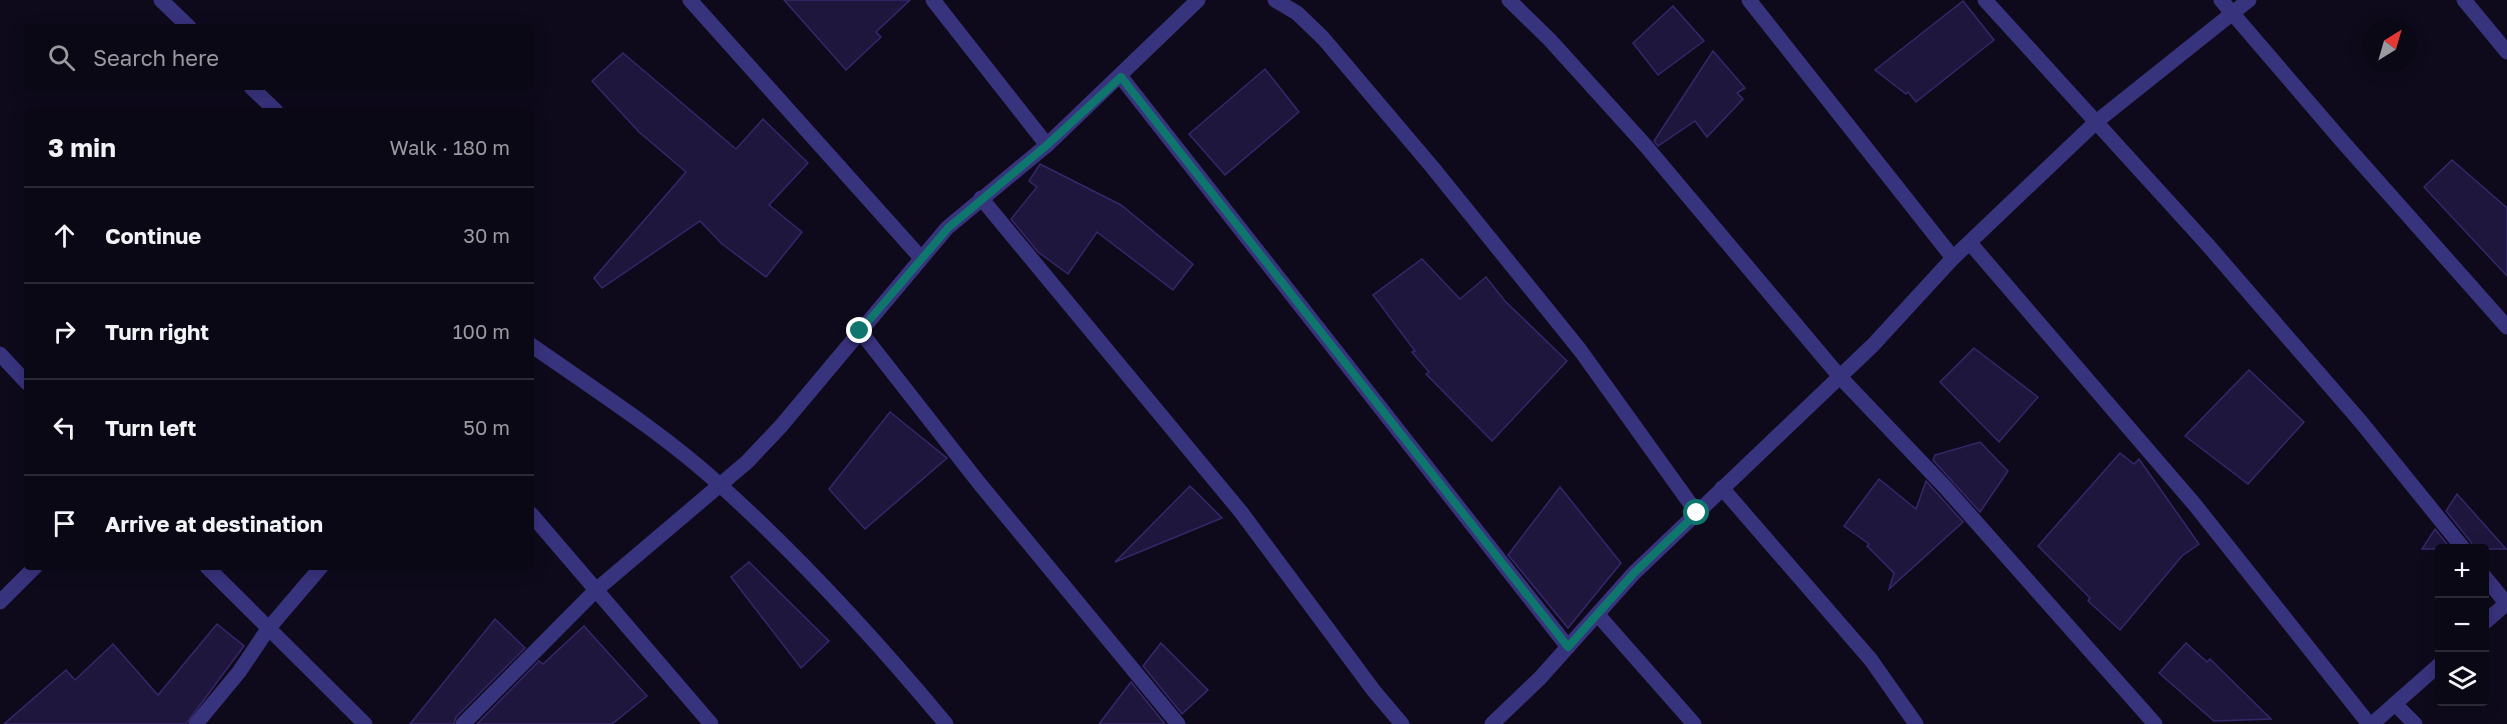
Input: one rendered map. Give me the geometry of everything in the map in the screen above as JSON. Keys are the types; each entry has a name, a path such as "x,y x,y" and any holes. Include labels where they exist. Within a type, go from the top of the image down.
{"street":[{"path":"160,0 186,24"},
{"path":"690,0 921,258"},
{"path":"933,0 1047,145"},
{"path":"463,724 596,590 720,485 781,426 948,228 1047,145 1121,77 1198,0"},
{"path":"1275,0 1297,13 1323,38 1433,168 1580,350 1697,513"},
{"path":"1509,0 1550,40 1645,145 1840,377 1946,487 2155,724"},
{"path":"1749,0 1953,258"},
{"path":"1985,0 2206,243 2361,422 2459,544"},
{"path":"2221,0 2507,327"},
{"path":"1492,724 1568,647 1634,573 1840,377 1953,258 2096,122 2249,0"},
{"path":"2464,0 2507,52"},
{"path":"1121,77 1568,647"},
{"path":"254,90 273,108"},
{"path":"981,198 1241,512 1374,691 1402,724"},
{"path":"1970,243 2195,505 2371,724 2435,668"},
{"path":"860,331 979,483 1178,724"},
{"path":"534,347 642,424 720,485 879,643 946,724"},
{"path":"0,354 24,379"},
{"path":"1722,488 1871,660 1916,724"},
{"path":"534,518 711,724"},
{"path":"0,602 32,570"},
{"path":"210,570 365,724"},
{"path":"196,724 239,672 268,629 318,570"},
{"path":"2489,582 2507,603 2489,619"},
{"path":"1598,615 1694,724"},
{"path":"2395,704 2415,724"}],"building":[{"path":"784,0 910,0 876,32 881,37 846,70"},
{"path":"1963,1 1994,40 1916,102 1908,92 1906,94 1875,70"},
{"path":"1673,6 1704,41 1658,75 1633,43"},
{"path":"1713,51 1745,88 1737,93 1743,99 1707,137 1695,121 1658,146 1654,141"},
{"path":"623,53 736,149 763,119 808,163 769,205 802,232 766,277 722,244 700,221 602,288 594,278 686,172 639,132 592,81"},
{"path":"1265,69 1299,112 1225,175 1189,134"},
{"path":"2452,160 2507,208 2507,276 2424,187"},
{"path":"1040,164 1121,205 1193,264 1173,290 1097,232 1068,274 1038,252 1011,219 1037,187 1029,181"},
{"path":"1422,259 1460,299 1486,277 1505,301 1567,361 1492,441 1426,374 1429,372 1412,352 1415,351 1373,295"},
{"path":"1974,348 2038,397 1999,442 1940,382"},
{"path":"2249,370 2304,422 2248,484 2185,436"},
{"path":"890,412 947,458 865,529 829,489"},
{"path":"1980,442 2008,471 1980,512 1933,460 1935,455"},
{"path":"2120,453 2134,464 2139,459 2199,544 2182,556 2120,630 2088,601 2090,598 2038,546"},
{"path":"1879,479 1916,509 1926,481 1963,522 1889,589 1894,573 1867,546 1869,544 1844,526"},
{"path":"1190,486 1222,518 1115,562"},
{"path":"1560,487 1621,563 1568,628 1508,555"},
{"path":"2457,494 2506,549 2489,549 2489,544 2471,544 2446,511"},
{"path":"2435,529 2447,544 2435,544 2435,549 2422,549"},
{"path":"749,562 829,641 801,668 731,577"},
{"path":"495,619 525,648 456,717 454,724 410,724"},
{"path":"217,624 244,646 186,724 4,724 66,670 75,680 113,644 158,695"},
{"path":"584,626 647,696 612,724 477,724 539,661 543,664"},
{"path":"1161,643 1208,690 1182,714 1143,666"},
{"path":"2186,643 2207,662 2210,659 2271,719 2214,721 2159,673"},
{"path":"1131,682 1165,724 1099,724"}],"route":[{"path":"860,331 948,228 1047,145 1121,77 1568,647 1634,573 1697,513"}]}
